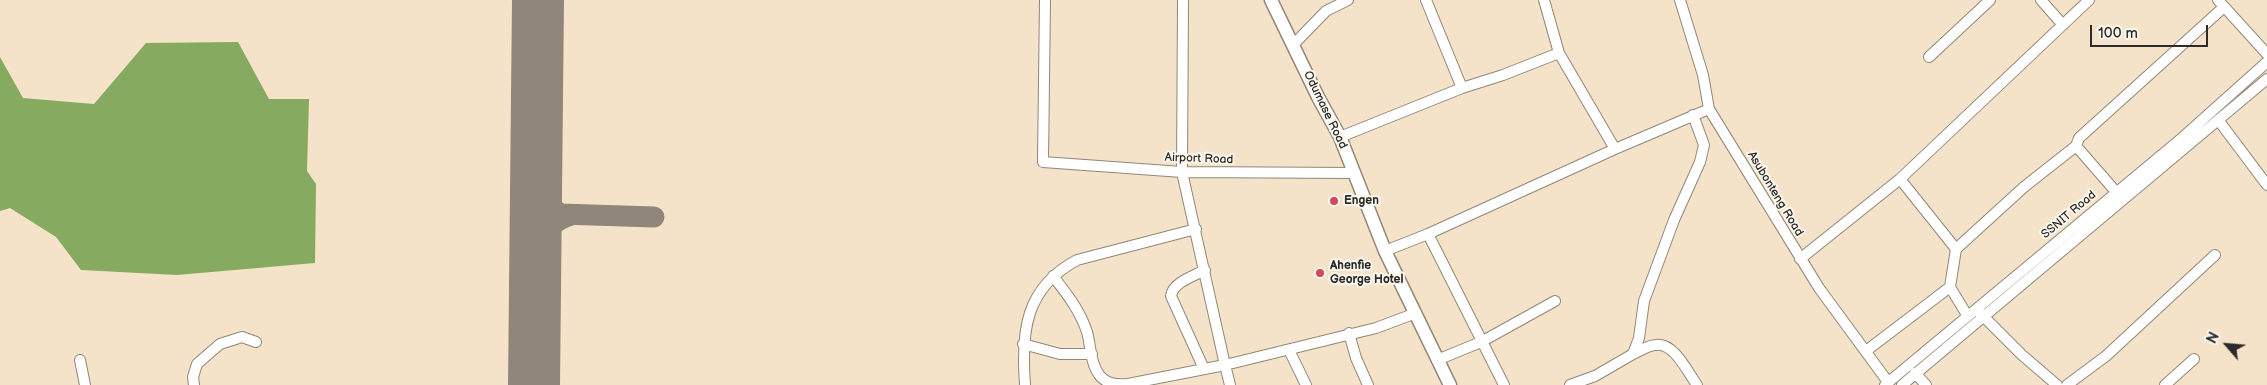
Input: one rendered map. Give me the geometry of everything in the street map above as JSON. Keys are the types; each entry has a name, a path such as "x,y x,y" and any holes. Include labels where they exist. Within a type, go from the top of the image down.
{"main road":[{"name":"Odumase Road","path":"1271,0 1340,137 1385,250 1450,385"}],"street":[{"name":"Airport Road","path":"1045,0 1043,162 1182,172 1354,173"},
{"path":"1183,0 1182,172 1230,385"},
{"path":"1293,45 1326,11 1348,0"},
{"path":"1426,0 1462,88"},
{"path":"1544,0 1559,53 1616,149"},
{"name":"Asubonteng Road","path":"1680,0 1703,75 1709,109 1800,259 1887,384"},
{"path":"1928,57 1990,0"},
{"path":"2041,0 2063,25"},
{"path":"1800,259 1900,179 2089,0"},
{"path":"1866,352 1950,286 1956,249 2024,187 2076,146 2085,132 2221,3 2267,54"},
{"path":"1340,137 1462,88 1559,53"},
{"name":"SSNIT Road","path":"2016,282 2267,62"},
{"name":"SSNIT Road","path":"1887,384 2267,80"},
{"path":"1385,250 1428,234 1709,109"},
{"path":"1633,354 1639,338 1644,301 1674,220 1700,162 1704,145 1693,115"},
{"path":"2219,120 2267,185"},
{"path":"2076,146 2116,193"},
{"path":"1900,179 1956,249"},
{"path":"1025,385 1023,344 1025,329 1033,304 1045,283 1060,269 1076,260 1196,229"},
{"path":"1428,234 1504,385"},
{"path":"2067,385 2106,356 2216,255"},
{"path":"1204,369 1171,296 1174,288 1205,270"},
{"path":"1053,276 1072,301 1087,332 1094,367 1109,384 1128,384 1225,365 1392,323 1416,313"},
{"path":"1950,286 1975,313 2057,385"},
{"path":"1438,360 1481,342 1555,301"},
{"name":"SSNIT Road","path":"1902,385 1975,313"},
{"path":"1350,334 1356,358 1368,385"},
{"path":"194,385 193,377 197,364 220,344 242,337 256,342"},
{"path":"1023,344 1060,354 1092,354"},
{"path":"1570,385 1595,376 1633,354 1655,344 1662,345 1675,354 1697,385"},
{"path":"1289,350 1306,385"},
{"path":"2165,385 2194,359"},
{"path":"80,360 85,385"},
{"path":"1915,374 1926,385"}],"green space":[{"path":"238,42 269,99 309,99 307,171 316,184 315,263 177,275 81,270 56,237 10,208 0,211 0,57 23,98 94,104 146,43"}],"taxiway":[{"path":"536,182 549,204 561,214 654,217"},
{"path":"536,250 549,228 558,220 571,215"}],"runway":[{"path":"534,385 538,0"}],"place":[{"name":"Engen","path":"1334,201"},
{"name":"Ahenfie George Hotel","path":"1320,273"}]}
